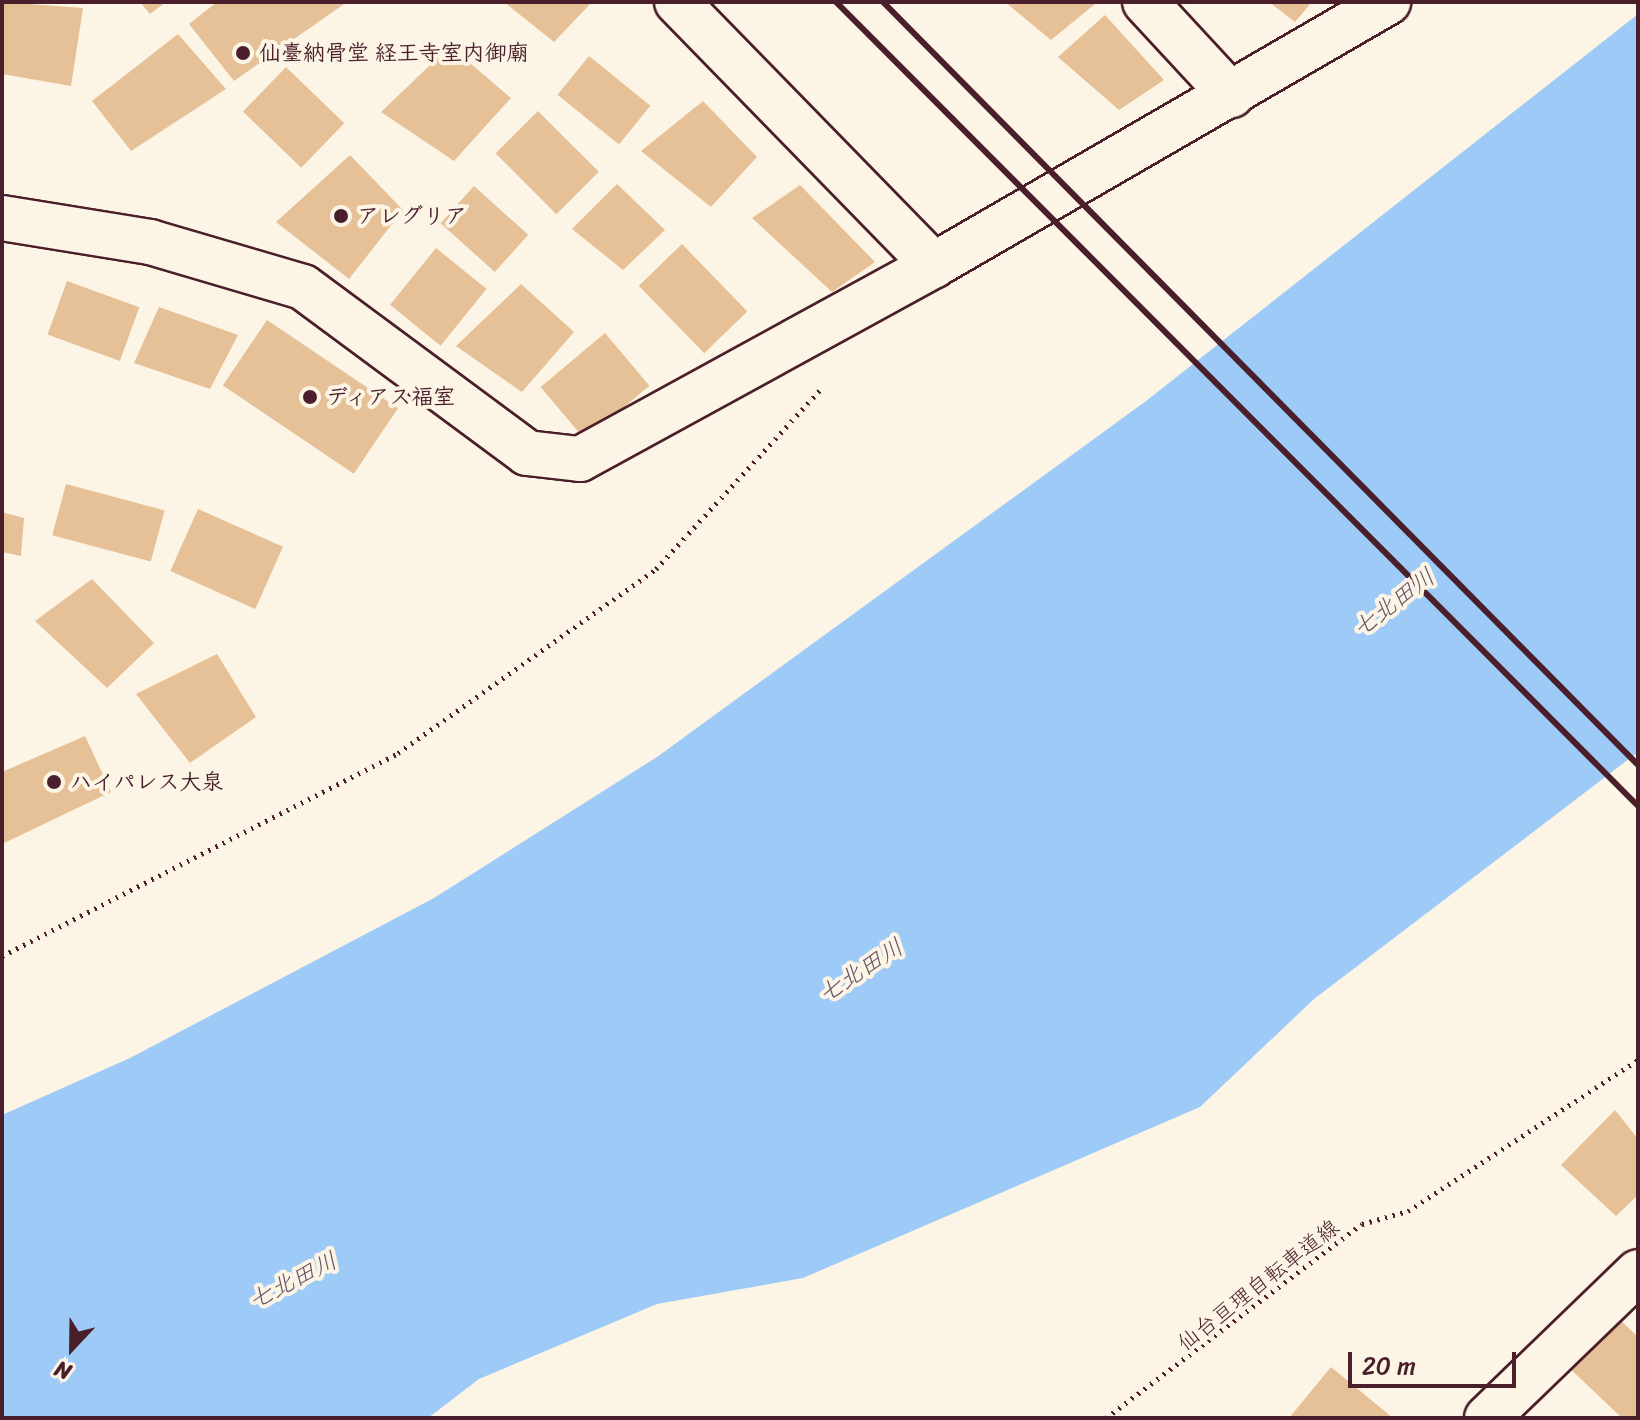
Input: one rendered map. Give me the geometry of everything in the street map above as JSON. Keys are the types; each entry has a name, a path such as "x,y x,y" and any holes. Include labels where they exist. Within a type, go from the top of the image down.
{"street":[{"path":"677,2 934,265"},
{"path":"1145,2 1231,95"},
{"path":"2,218 150,242 303,287 527,453 580,459 934,265 1388,2"},
{"path":"1487,1418 1638,1272"}],"path":[{"path":"2,956 398,753 656,569 827,382"},
{"name":"仙台亘理自転車道線","path":"1106,1418 1362,1224 1408,1211 1638,1060"}],"water":[{"name":"七北田川","path":"1638,14 1638,752 1314,999 1200,1107 803,1278 657,1304 479,1379 428,1418 2,1418 2,1115 130,1058 434,898 657,757 1146,401"}],"building":[{"path":"2,2 83,8 71,86 2,74"},
{"path":"140,2 166,2 150,14"},
{"name":"仙臺納骨堂 経王寺室内御廟","path":"217,2 347,2 234,81 189,24"},
{"path":"504,2 592,2 554,42"},
{"path":"1005,2 1093,2 1095,4 1051,40"},
{"path":"1269,2 1312,2 1295,22"},
{"path":"1105,15 1164,80 1119,110 1058,57"},
{"path":"178,34 226,89 131,151 92,101"},
{"path":"450,46 511,98 454,161 381,112"},
{"path":"589,56 650,106 619,145 558,95"},
{"path":"286,67 344,123 301,168 243,112"},
{"path":"703,101 757,157 711,207 641,151"},
{"path":"538,111 599,172 556,214 496,153"},
{"name":"アレグリア","path":"350,155 403,210 349,279 276,222"},
{"path":"617,184 665,230 623,270 572,229"},
{"path":"800,185 875,262 832,292 752,218"},
{"path":"474,186 528,235 495,272 441,223"},
{"path":"682,244 747,312 704,353 639,286"},
{"path":"436,248 487,289 441,346 390,305"},
{"path":"67,281 139,307 120,361 48,335"},
{"path":"521,284 574,332 522,392 456,346"},
{"path":"159,307 238,335 210,389 134,363"},
{"name":"ディアス福室","path":"267,320 398,408 354,474 223,385"},
{"path":"605,333 649,386 585,440 541,387"},
{"path":"66,484 165,510 151,562 52,535"},
{"path":"198,509 283,547 255,609 170,571"},
{"path":"2,512 24,518 21,556 2,552"},
{"path":"92,579 154,643 107,688 35,621"},
{"path":"217,654 256,717 190,763 136,694"},
{"name":"ハイパレス大泉","path":"85,736 111,792 2,844 2,772"},
{"path":"1615,1110 1638,1139 1638,1195 1616,1216 1561,1165"},
{"path":"1613,1313 1638,1337 1638,1418 1622,1418 1564,1363"},
{"path":"1331,1367 1393,1418 1289,1418"}],"railway":[{"path":"836,2 1638,806"},
{"path":"883,2 1638,765"}],"place":[{"name":"仙臺納骨堂 経王寺室内御廟","path":"243,53"},
{"name":"アレグリア","path":"341,216"},
{"name":"ディアス福室","path":"310,397"},
{"name":"ハイパレス大泉","path":"54,782"}]}
